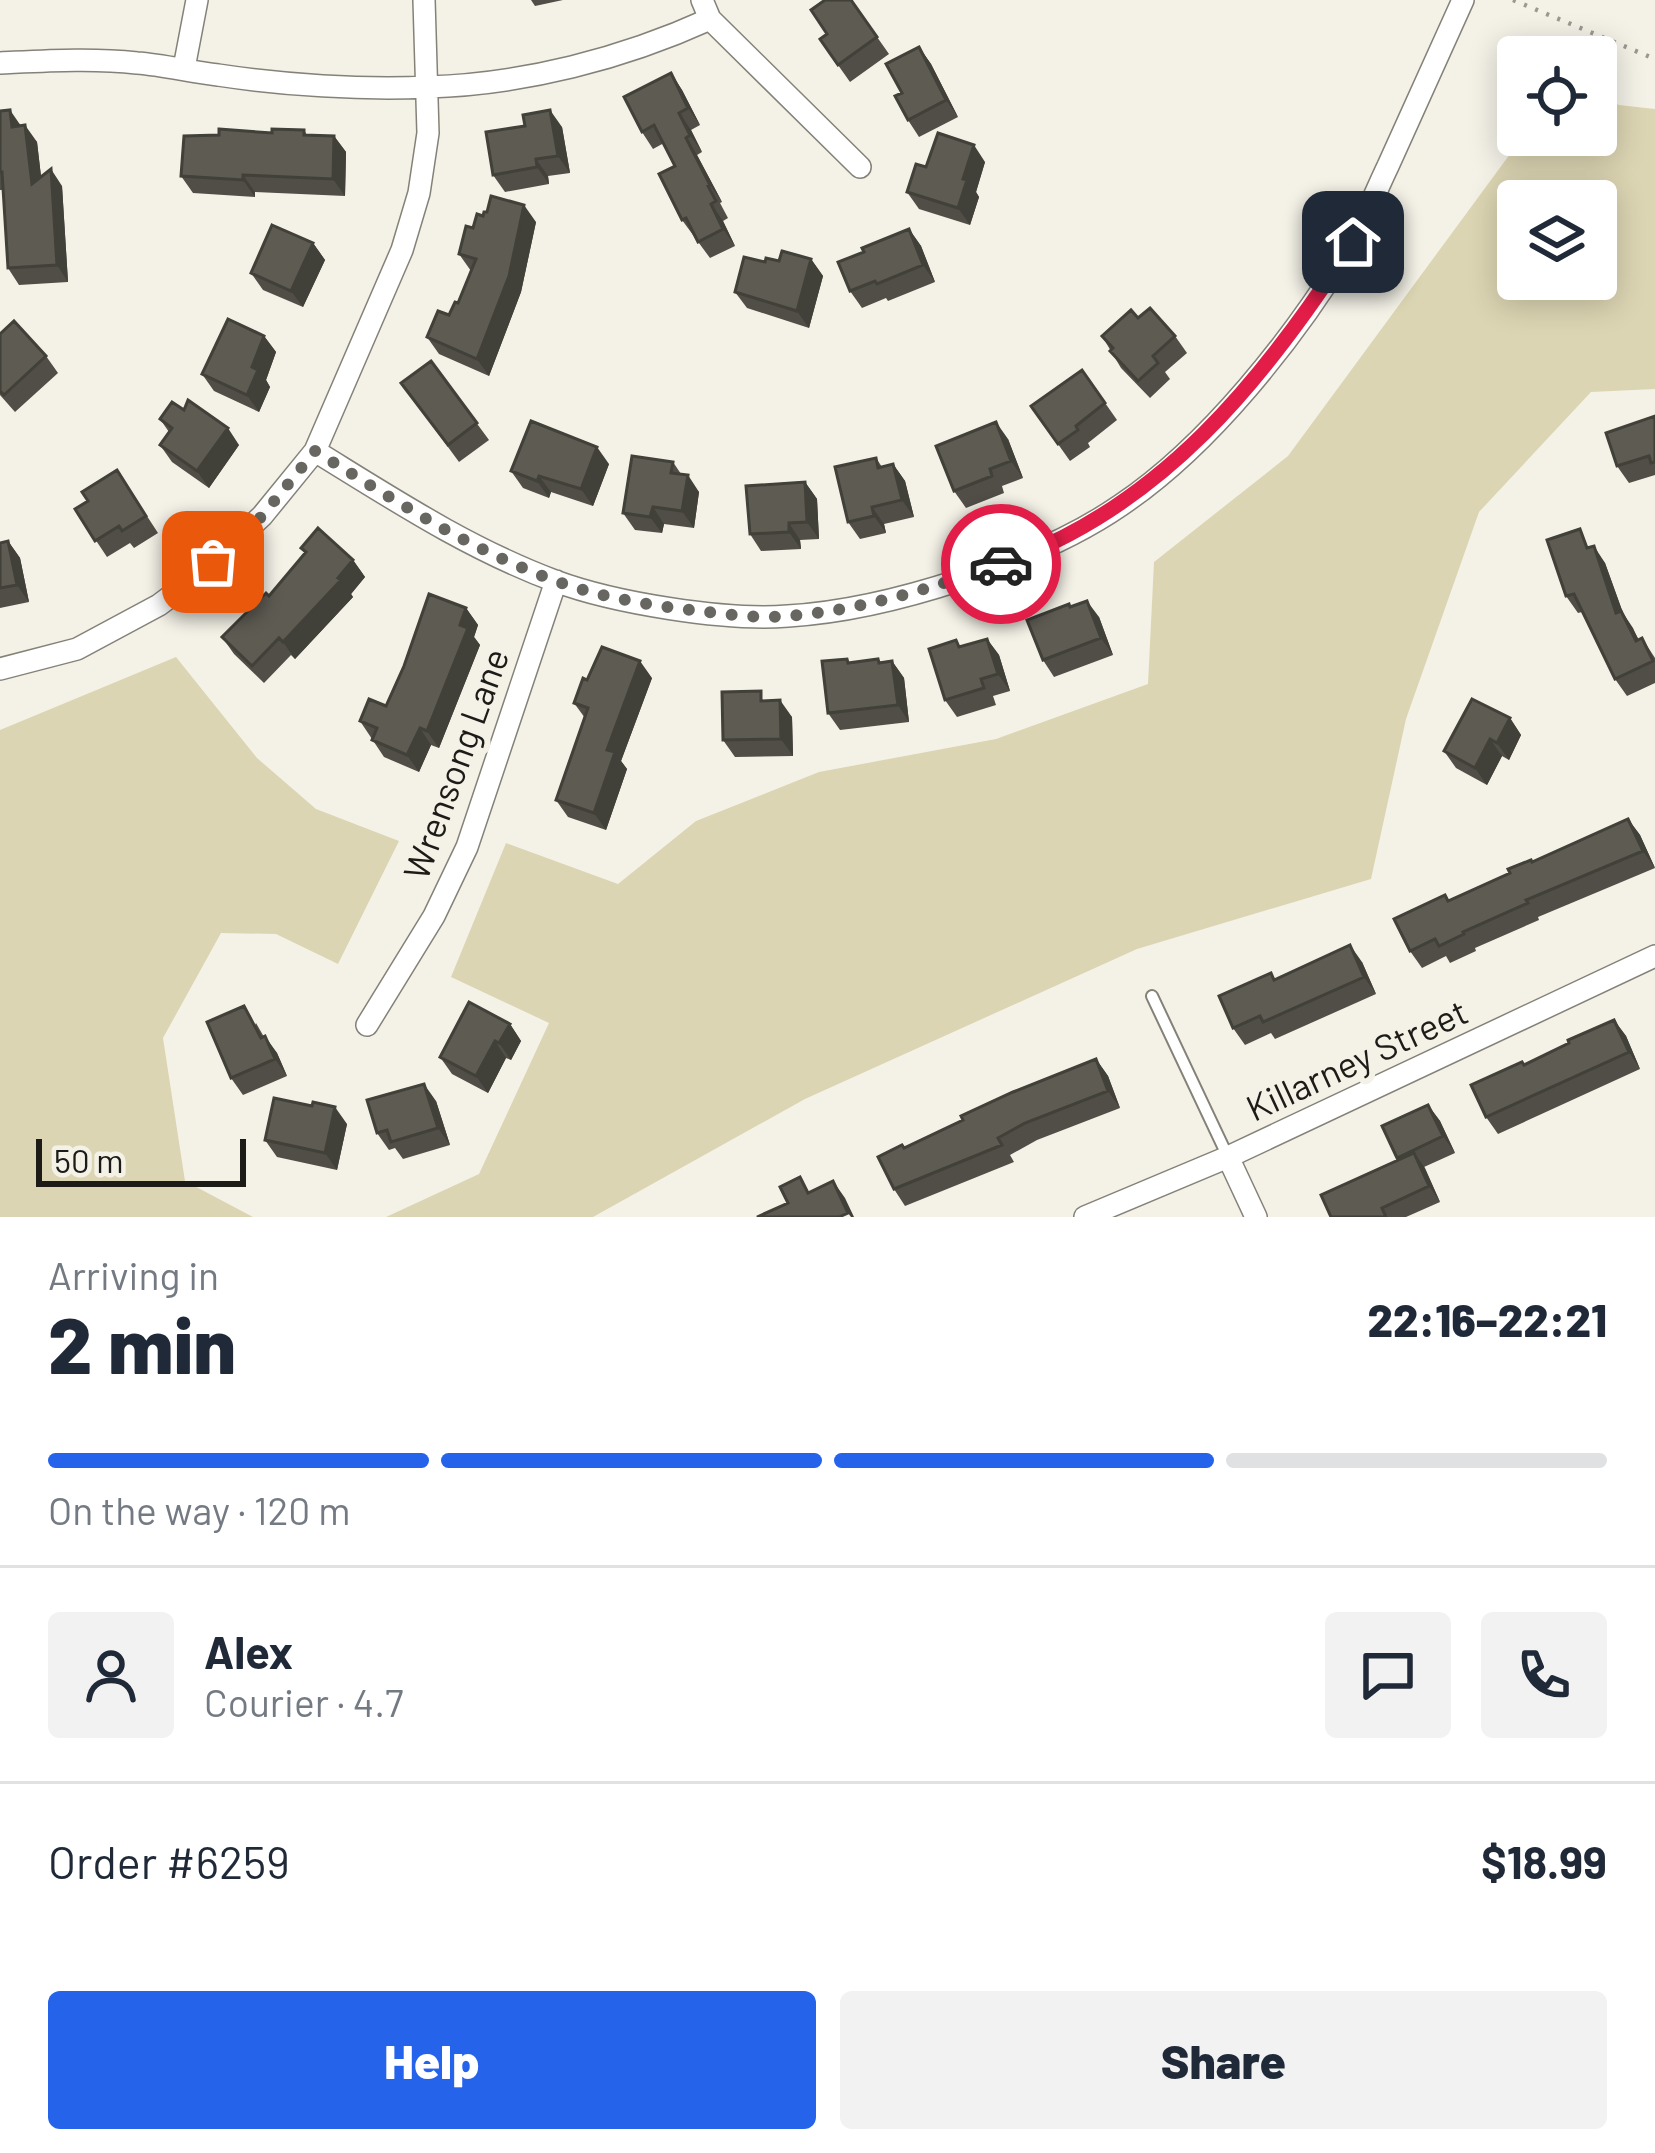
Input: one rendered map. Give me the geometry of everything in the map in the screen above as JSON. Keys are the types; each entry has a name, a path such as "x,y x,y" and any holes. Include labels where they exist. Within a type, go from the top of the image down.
{"street":[{"path":"184,68 196,0"},
{"path":"0,669 77,649 158,605 262,516 315,451 368,333 419,194 428,88 424,0"},
{"path":"315,451 445,530 556,581 679,608 787,616 900,596 1044,547 1124,503 1182,456 1230,406 1326,284 1353,242 1463,0"},
{"path":"0,63 132,62 242,78 428,88 615,56 706,10 860,167"},
{"name":"Wrensong Lane","path":"367,1025 434,916 466,847 556,581"},
{"name":"Killarney Street","path":"1085,1217 1228,1157 1655,956"},
{"path":"1228,1157 1256,1217"}],"lane":[{"path":"1152,996 1228,1157"}],"path":[{"path":"1513,0 1655,59"}],"shaded area":[{"path":"1617,104 1655,109 1655,389 1591,392 1479,512 1406,719 1371,879 1137,949 805,1099 593,1217 386,1217 479,1174 549,1023 451,977 506,843 618,884 696,821 819,772 996,739 1148,684 1154,562 1288,456 1509,156 1617,156"},
{"path":"176,657 257,758 316,809 399,841 338,964 276,934 221,933 163,1038 185,1181 253,1217 0,1217 0,730"}],"building":[{"path":"825,0 851,0 877,37 838,65 820,39 827,34 811,10"},
{"path":"919,47 946,100 908,120 895,96 902,93 886,64"},
{"path":"671,73 688,108 679,113 690,135 686,138 710,185 716,201 711,204 723,229 698,242 659,174 675,166 654,125 642,132 624,97"},
{"path":"10,110 12,127 25,125 32,184 51,169 57,265 8,268 0,111"},
{"path":"550,110 558,156 536,159 537,167 493,175 486,132 525,126 523,115"},
{"path":"219,129 304,130 304,135 334,136 333,179 181,176 184,136 219,135"},
{"path":"938,133 974,145 958,208 907,192 916,164 926,167"},
{"path":"491,196 524,205 509,276 477,359 427,337 438,311 449,315 458,303 476,259 459,254 466,226 473,228 477,214 487,212"},
{"path":"272,225 313,243 291,291 251,273"},
{"path":"909,229 923,265 850,291 838,262"},
{"path":"782,251 811,259 797,311 735,292 744,257 779,261"},
{"path":"1150,308 1175,336 1153,356 1158,363 1138,381 1102,336 1131,310 1138,318"},
{"path":"228,319 264,336 252,367 258,370 247,395 202,374"},
{"path":"14,321 46,356 4,395 0,391 0,334"},
{"path":"431,361 477,423 448,445 401,383"},
{"path":"1082,370 1105,403 1058,444 1031,406"},
{"path":"188,400 228,428 197,471 160,445 172,428 160,419 172,402 184,410"},
{"path":"1655,416 1655,462 1649,456 1617,466 1606,433"},
{"path":"531,421 597,447 581,489 511,471"},
{"path":"996,422 1011,461 990,469 992,476 954,491 936,446"},
{"path":"632,456 673,462 671,473 688,475 682,511 653,507 650,517 623,513"},
{"path":"876,458 878,468 893,464 902,500 872,507 874,516 848,522 835,467"},
{"path":"117,470 146,516 95,541 75,509 88,501 82,492"},
{"path":"805,482 807,522 789,523 789,532 750,534 746,486"},
{"path":"318,528 353,560 338,578 341,580 283,642 279,638 252,666 222,637 266,593 269,596 306,552 301,548"},
{"path":"1580,529 1587,548 1594,546 1616,613 1621,611 1636,641 1642,638 1653,661 1615,679 1574,594 1566,596 1547,540"},
{"path":"8,541 17,585 0,588 0,543"},
{"path":"429,594 466,608 460,625 468,628 427,731 420,728 407,755 372,740 377,728 360,721 369,699 386,706"},
{"path":"1087,601 1101,638 1043,660 1027,620"},
{"path":"987,639 998,674 981,679 984,688 945,700 929,649 956,640 959,647"},
{"path":"602,647 640,661 607,750 615,752 594,813 556,800 588,708 574,703"},
{"path":"847,659 848,663 892,661 898,705 828,713 822,661"},
{"path":"761,691 761,701 780,700 781,739 723,740 722,692"},
{"path":"1472,699 1510,718 1497,743 1490,739 1475,768 1444,751"},
{"path":"1628,819 1643,851 1526,900 1528,903 1439,946 1435,939 1410,951 1394,919 1445,895 1448,901 1510,873 1508,869"},
{"path":"1350,945 1364,977 1263,1022 1260,1016 1233,1028 1219,996 1271,973 1274,980"},
{"path":"469,1002 510,1024 476,1076 440,1057"},
{"path":"244,1006 275,1059 231,1078 207,1022"},
{"path":"1614,1020 1629,1052 1486,1117 1471,1085 1524,1065"},
{"path":"1096,1059 1108,1091 1025,1123 998,1138 1002,1145 894,1189 878,1157 1013,1092"},
{"path":"424,1084 438,1128 391,1142 387,1130 377,1133 367,1100"},
{"path":"274,1098 335,1107 325,1153 265,1140"},
{"path":"1428,1105 1443,1136 1397,1158 1382,1126"},
{"path":"1414,1153 1429,1186 1382,1208 1386,1217 1331,1217 1321,1195"},
{"path":"800,1177 808,1193 833,1181 848,1213 839,1217 757,1217 788,1203 780,1187"}],"way so far":[{"path":"213,562 262,516 315,451 445,530 556,581 679,608 787,616 900,596 1001,564"}],"route":[{"path":"1001,564 1085,527 1124,503 1182,456 1293,329 1353,242"}]}
